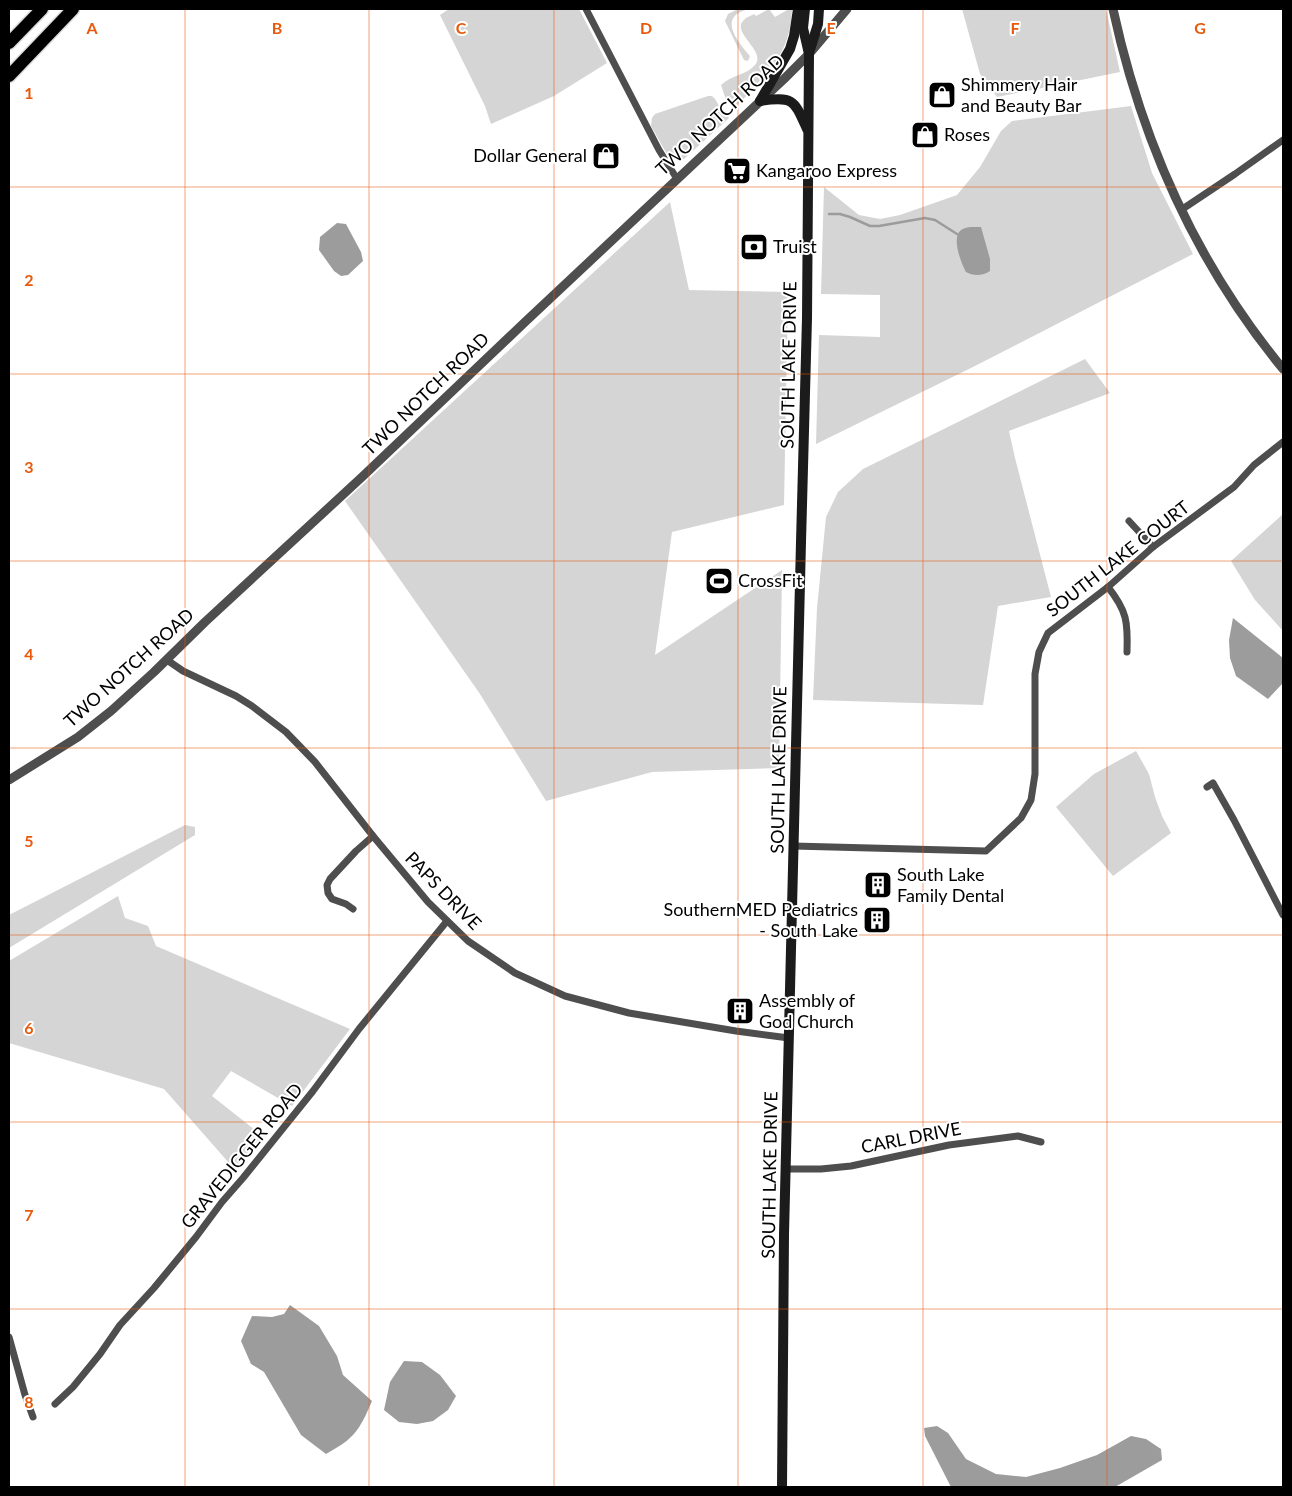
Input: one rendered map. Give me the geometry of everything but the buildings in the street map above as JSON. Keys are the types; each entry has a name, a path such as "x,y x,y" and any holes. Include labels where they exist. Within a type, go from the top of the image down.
{"highway":[{"path":"9,43 42,9"},
{"path":"9,76 73,9"}],"main road":[{"path":"760,101 790,49 798,9"},
{"name":"SOUTH LAKE DRIVE","path":"782,1487 786,1169 807,318 809,54 803,28 804,9"},
{"name":"SOUTH LAKE DRIVE","path":"809,54 818,24 819,9"},
{"path":"760,101 781,99 790,101 798,111 809,134"}],"street":[{"path":"586,9 660,150 678,178"},
{"name":"TWO NOTCH ROAD","path":"9,780 78,737 167,660 760,101 809,54 847,9"},
{"path":"1113,9 1125,63 1140,112 1157,157 1181,210 1228,292 1260,341 1283,369"},
{"path":"1181,210 1283,140"},
{"name":"SOUTH LAKE COURT","path":"794,846 986,851 1021,818 1031,800 1034,774 1035,674 1039,652 1048,633 1108,587 1153,547 1234,487 1254,465 1283,442"},
{"path":"1129,522 1153,547"},
{"path":"1108,587 1116,597 1127,623 1127,652"},
{"name":"PAPS DRIVE","path":"167,660 183,671 243,700 286,732 315,762 428,902 468,941 515,973 565,996 629,1013 789,1038"},
{"path":"1207,787 1213,783 1283,915"},
{"path":"353,909 346,904 332,899 328,893 327,885 330,878 373,836"},
{"name":"GRAVEDIGGER ROAD","path":"55,1404 73,1387 100,1354 120,1325 154,1288 313,1091 364,1022 447,921"},
{"name":"CARL DRIVE","path":"786,1169 821,1169 851,1166 949,1145 1018,1136 1041,1142"},
{"path":"9,1337 25,1396 33,1417"}],"shaded area":[{"path":"449,9 579,9 607,63 554,96 491,124 485,106 440,15"},
{"path":"738,9 748,9 734,17 732,27 736,38 750,56 748,61 744,60 725,21 728,14"},
{"path":"769,9 775,17 792,9 789,33 776,61 734,108 726,100 721,85 752,68 757,60 753,48 744,36 741,25 747,17 754,14 756,16"},
{"path":"962,9 1106,9 1120,72 997,97 980,74"},
{"path":"712,96 715,99 729,118 684,159 675,159 668,156 651,126 652,118 655,114"},
{"path":"1131,106 1152,173 1193,254 973,367 816,444 819,335 880,337 880,295 821,294 824,187 859,215 880,219 900,215 957,195 980,167 1001,131 1012,121"},
{"path":"670,202 689,290 788,292 784,505 672,532 655,655 782,570 779,768 652,772 546,801 480,694 345,501"},
{"path":"337,223 346,224 361,252 363,261 348,275 341,276 334,271 319,250 320,237"},
{"path":"981,227 990,259 990,271 981,275 975,275 966,272 964,268 958,250 957,238 958,233 963,229"},
{"path":"1085,359 1110,393 1009,431 1051,597 998,606 983,705 813,700 817,608 826,517 838,492 863,469"},
{"path":"1283,514 1283,631 1255,600 1231,561"},
{"path":"1233,618 1283,658 1283,683 1268,699 1236,676 1230,658 1229,640"},
{"path":"1136,751 1149,774 1162,816 1171,833 1113,876 1056,807 1094,774"},
{"path":"185,825 195,827 195,835 9,948 9,915"},
{"path":"118,896 125,918 148,926 156,946 350,1029 292,1106 231,1071 212,1096 265,1138 236,1171 164,1089 9,1043 9,961"},
{"path":"290,1305 319,1326 337,1356 343,1375 372,1401 355,1433 344,1443 326,1454 301,1435 264,1372 251,1364 241,1341 252,1316 272,1317 284,1314"},
{"path":"404,1361 422,1362 440,1375 456,1396 448,1410 433,1421 417,1424 399,1422 384,1410 390,1382"},
{"path":"937,1426 948,1433 966,1459 996,1474 1026,1477 1060,1468 1097,1455 1131,1436 1146,1439 1161,1449 1162,1460 1115,1487 951,1487 925,1436 924,1428"}],"waterway":[{"path":"829,214 840,214 870,226 925,218 935,220 957,234"}],"place":[{"name":"Shimmery Hair and Beauty Bar","path":"942,95"},
{"name":"Roses","path":"925,135"},
{"name":"Dollar General","path":"606,156"},
{"name":"Kangaroo Express","path":"737,171"},
{"name":"Truist","path":"754,247"},
{"name":"CrossFit","path":"719,581"},
{"name":"South Lake Family Dental","path":"878,885"},
{"name":"SouthernMED Pediatrics - South Lake","path":"877,920"},
{"name":"Assembly of God Church","path":"740,1011"}]}
